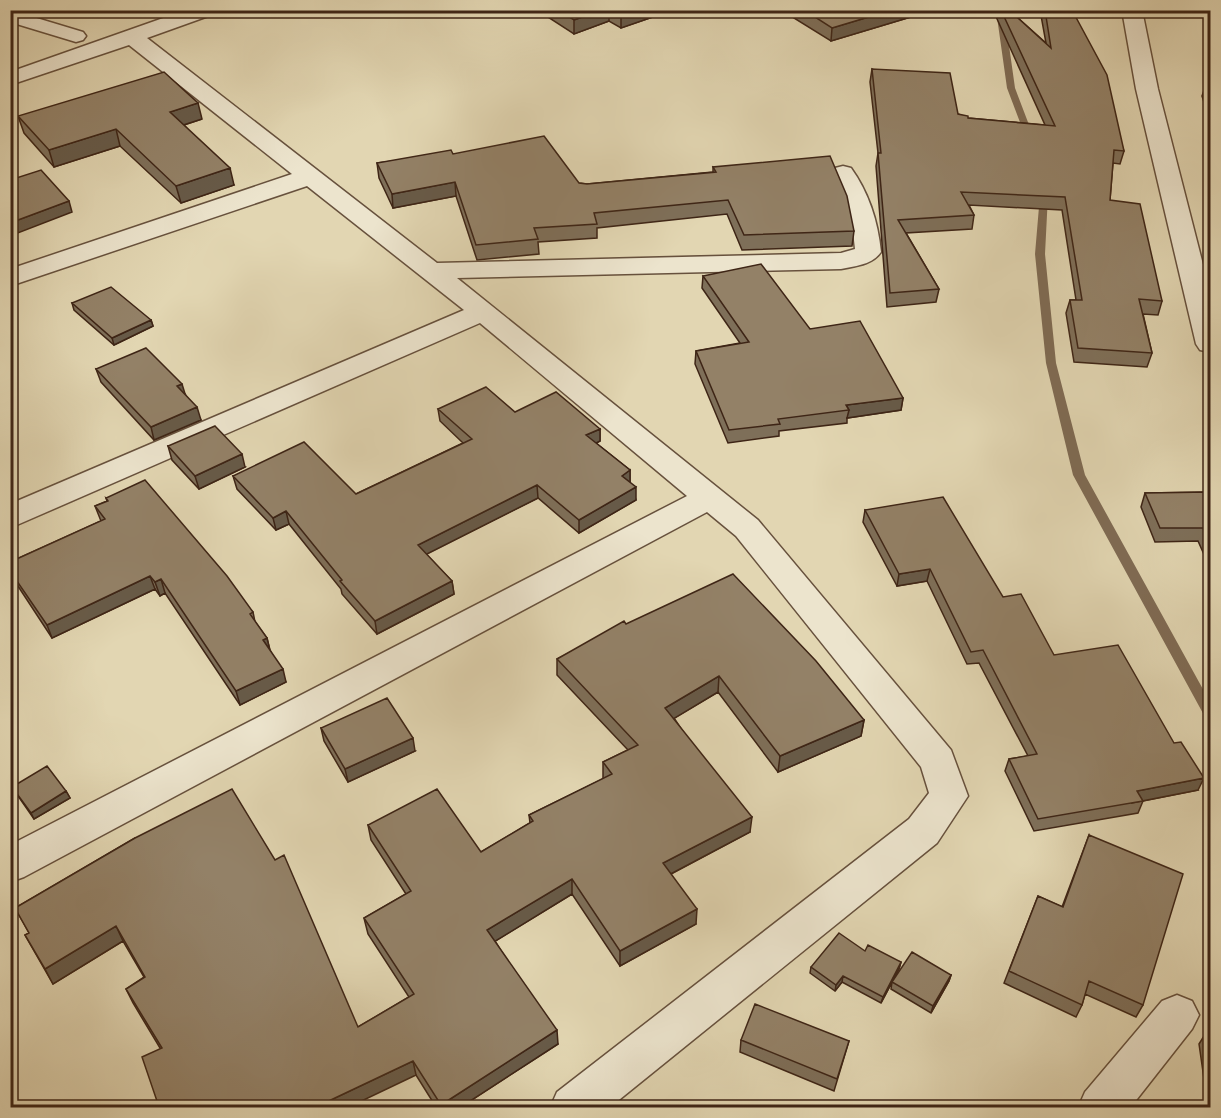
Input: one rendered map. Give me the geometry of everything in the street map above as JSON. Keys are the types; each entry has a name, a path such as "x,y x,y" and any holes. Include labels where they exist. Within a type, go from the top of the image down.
{"street":[{"path":"10,59 150,10"},
{"path":"10,79 207,10"},
{"path":"1132,10 1147,89 1210,344"},
{"path":"10,15 76,36"},
{"path":"132,37 483,312 747,528 938,761 948,796 923,831 573,1107"},
{"path":"430,271 841,261 857,258 868,252 867,238 853,189 843,173"},
{"path":"10,278 311,176"},
{"path":"10,517 483,312"},
{"path":"10,866 710,497"},
{"path":"1101,1107 1177,1015"}],"building":[{"path":"558,10 602,10 574,20"},
{"path":"613,10 635,10 621,15"},
{"path":"804,10 892,10 832,28"},
{"path":"1001,10 1009,10 1051,48 1045,10 1072,10 1107,75 1124,151 1114,150 1110,200 1140,204 1162,301 1139,299 1152,353 1078,348 1070,300 1082,300 1065,197 961,192 974,215 898,220 939,289 890,293 878,153 881,153 872,69 950,73 958,114 968,116 968,118 1055,126"},
{"path":"164,72 198,103 170,112 230,168 176,186 116,129 49,150 18,116"},
{"path":"544,136 579,183 587,184 716,172 713,167 830,156 847,196 854,231 744,235 728,200 594,213 597,224 534,228 538,239 476,245 455,182 392,194 377,163 451,150 453,154"},
{"path":"41,170 69,201 10,223 10,180"},
{"path":"761,264 810,329 860,321 903,398 846,405 849,410 778,419 780,424 729,430 696,351 749,342 703,276"},
{"path":"111,287 151,320 112,338 72,303"},
{"path":"146,348 182,384 177,386 197,407 151,427 96,369"},
{"path":"486,387 515,412 556,392 600,429 586,435 630,470 622,476 636,487 579,520 537,485 418,545 452,581 375,621 340,581 342,580 286,511 273,518 233,476 304,442 356,494 472,439 438,409"},
{"path":"215,426 242,454 195,476 168,446"},
{"path":"145,480 227,576 253,612 250,614 267,638 263,640 283,669 236,691 161,579 155,582 150,576 47,625 10,571 10,562 105,519 95,506 108,501 106,498"},
{"path":"1210,492 1210,543 1203,528 1160,528 1145,493"},
{"path":"943,497 1003,597 1021,594 1054,655 1118,645 1174,743 1181,742 1204,778 1137,791 1143,801 1038,819 1009,759 1037,754 983,650 971,652 930,569 899,574 865,510"},
{"path":"733,574 816,661 864,720 780,756 719,676 665,708 752,817 663,863 697,909 620,951 572,879 487,930 557,1030 441,1105 413,1061 316,1107 159,1107 142,1057 162,1048 126,989 145,977 116,926 45,969 25,935 29,933 15,908 135,838 232,789 275,860 284,855 358,1027 414,994 364,918 411,891 368,825 437,789 481,852 533,821 529,815 612,774 603,762 638,745 557,659 624,621 626,624"},
{"path":"387,698 413,738 345,769 321,728"},
{"path":"47,766 66,791 31,813 12,787"},
{"path":"1089,835 1183,874 1143,1005 1089,981 1082,1005 1009,971 1038,896 1063,907"},
{"path":"839,933 865,951 868,945 901,962 883,997 843,976 836,985 811,967"},
{"path":"912,952 951,975 933,1006 892,982"},
{"path":"755,1004 849,1041 837,1079 741,1040"}],"waterway":[{"path":"1000,10 1011,88 1030,138"},
{"path":"1044,195 1040,254 1051,363 1079,475 1210,713"}]}
